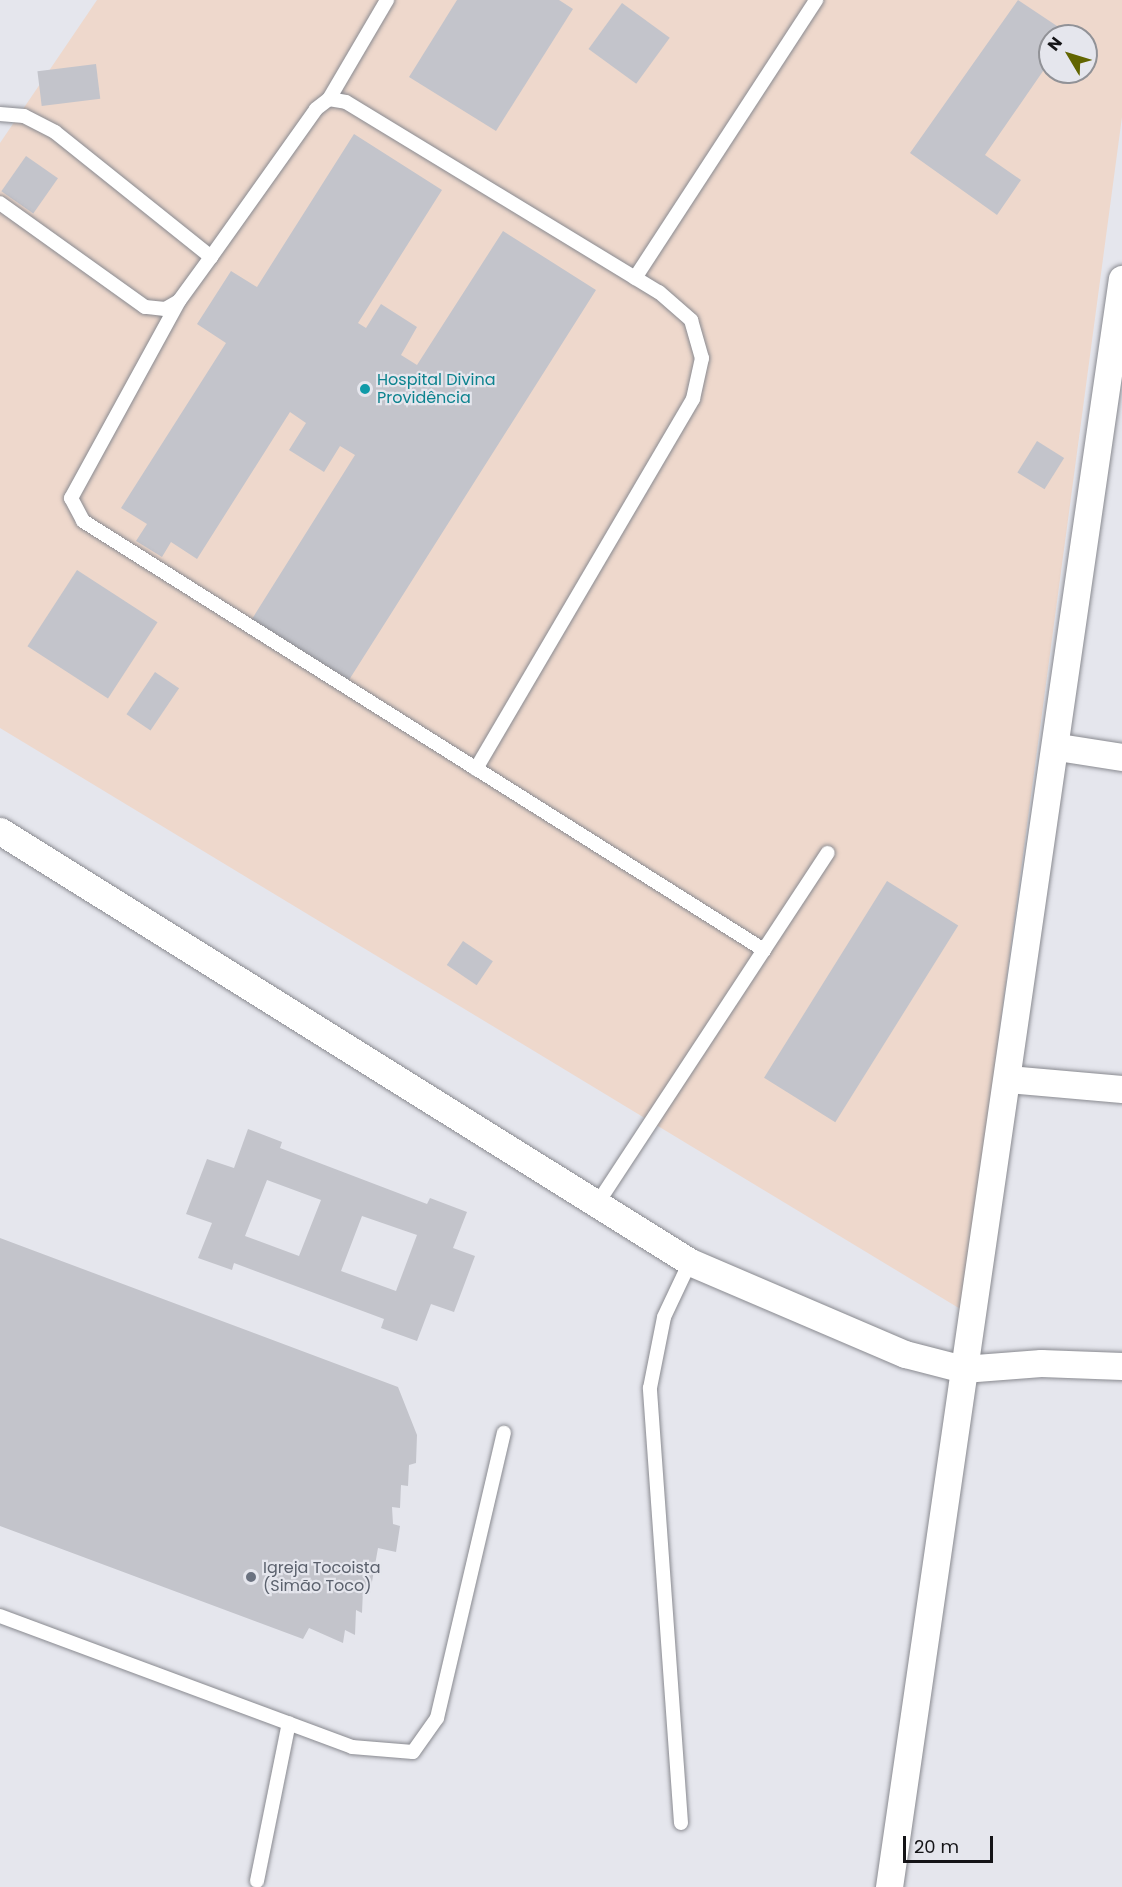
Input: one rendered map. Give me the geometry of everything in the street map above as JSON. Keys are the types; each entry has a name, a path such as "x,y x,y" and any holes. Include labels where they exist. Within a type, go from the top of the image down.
{"street":[{"path":"889,1887 963,1369 1058,747 1122,279"},
{"path":"1058,747 1122,757"},
{"path":"0,831 690,1262 905,1354 963,1369 1041,1363 1122,1366"},
{"path":"1008,1079 1122,1089"}],"lane":[{"path":"387,0 329,99 316,109 179,301 71,498 83,521 764,950"},
{"path":"634,278 816,0"},
{"path":"329,99 346,102 634,278 691,320 702,358 693,399 476,769"},
{"path":"0,114 24,116 54,132 211,257"},
{"path":"0,203 145,307 165,309 179,301"},
{"path":"597,1204 828,852"},
{"path":"681,1823 650,1388 664,1317 690,1262"},
{"path":"0,1616 352,1747 413,1752 437,1718 504,1433"},
{"path":"258,1881 289,1723"}],"shaded area":[{"path":"97,0 1122,0 1122,117 962,1310 0,728 0,143"}],"building":[{"path":"457,0 559,0 573,9 496,131 409,77"},
{"path":"1018,0 1054,24 1038,24 1038,78 985,155 1021,180 997,215 910,153"},
{"path":"622,3 670,38 636,84 588,49"},
{"path":"96,64 100,99 42,106 37,71"},
{"name":"Hospital Divina Providência","path":"354,134 442,190 358,323 366,328 381,304 417,327 401,355 417,365 503,231 596,290 349,680 252,619 355,455 340,446 324,472 289,450 306,423 290,412 197,559 171,542 162,557 136,541 147,524 121,508 226,343 197,324 231,271 257,287"},
{"path":"26,156 58,178 33,214 1,191"},
{"path":"1037,441 1064,458 1045,489 1017,472"},
{"path":"77,570 158,622 108,699 27,646"},
{"path":"155,672 179,688 151,730 126,714"},
{"path":"887,881 958,926 835,1122 764,1078"},
{"path":"463,941 493,961 477,985 447,965"},
{"path":"248,1129 282,1142 280,1148 427,1204 430,1198 467,1212 453,1248 475,1256 454,1312 431,1304 417,1341 381,1328 384,1319 234,1263 232,1270 198,1258 212,1223 186,1214 207,1159 234,1168","holes":["267,1180 321,1200 299,1256 245,1236","362,1216 417,1235 396,1291 341,1271"]},
{"path":"0,1238 398,1387 417,1435 416,1463 409,1465 408,1486 401,1485 400,1508 392,1507 393,1524 400,1526 396,1552 378,1548 370,1593 363,1590 362,1613 356,1610 355,1635 345,1630 343,1643 309,1628 303,1639 0,1526"}],"place":[{"name":"Hospital Divina Providência","path":"365,389"},
{"name":"Igreja Tocoista (Simão Toco)","path":"251,1577"}]}
